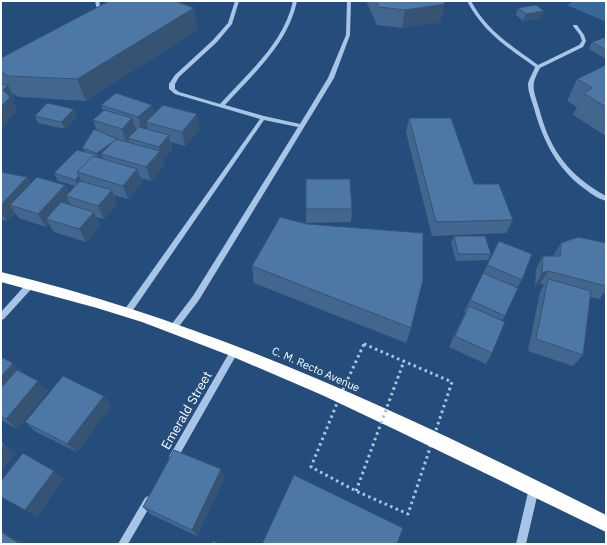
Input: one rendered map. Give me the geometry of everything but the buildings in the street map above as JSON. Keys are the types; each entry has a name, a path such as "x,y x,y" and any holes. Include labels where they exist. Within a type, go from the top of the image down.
{"highway":[{"name":"C. M. Recto Avenue","path":"1,277 128,311 235,350 434,439 606,524"}],"street":[{"path":"88,18 99,10 97,1"},
{"path":"237,1 230,23 215,42 177,76 172,84 172,89 177,93 221,106 263,118 301,126"},
{"path":"221,106 270,51 287,27 295,1"},
{"path":"174,327 196,298 331,78 348,35 349,1"},
{"path":"469,1 475,13 487,29 538,67"},
{"path":"575,26 582,35 584,41 580,46 538,67 531,85 539,122 558,161 574,179 593,193 606,199"},
{"path":"128,311 263,118"},
{"path":"1,317 31,284"},
{"name":"Emerald Street","path":"167,468 235,350"},
{"path":"521,544 534,488"},
{"path":"123,544 151,496"}],"path":[{"path":"364,344 404,361 452,382 408,514 356,491 310,467 364,344"},
{"path":"356,491 404,361"}],"shaded area":[{"path":"574,1 606,1 606,22 567,5"}]}
